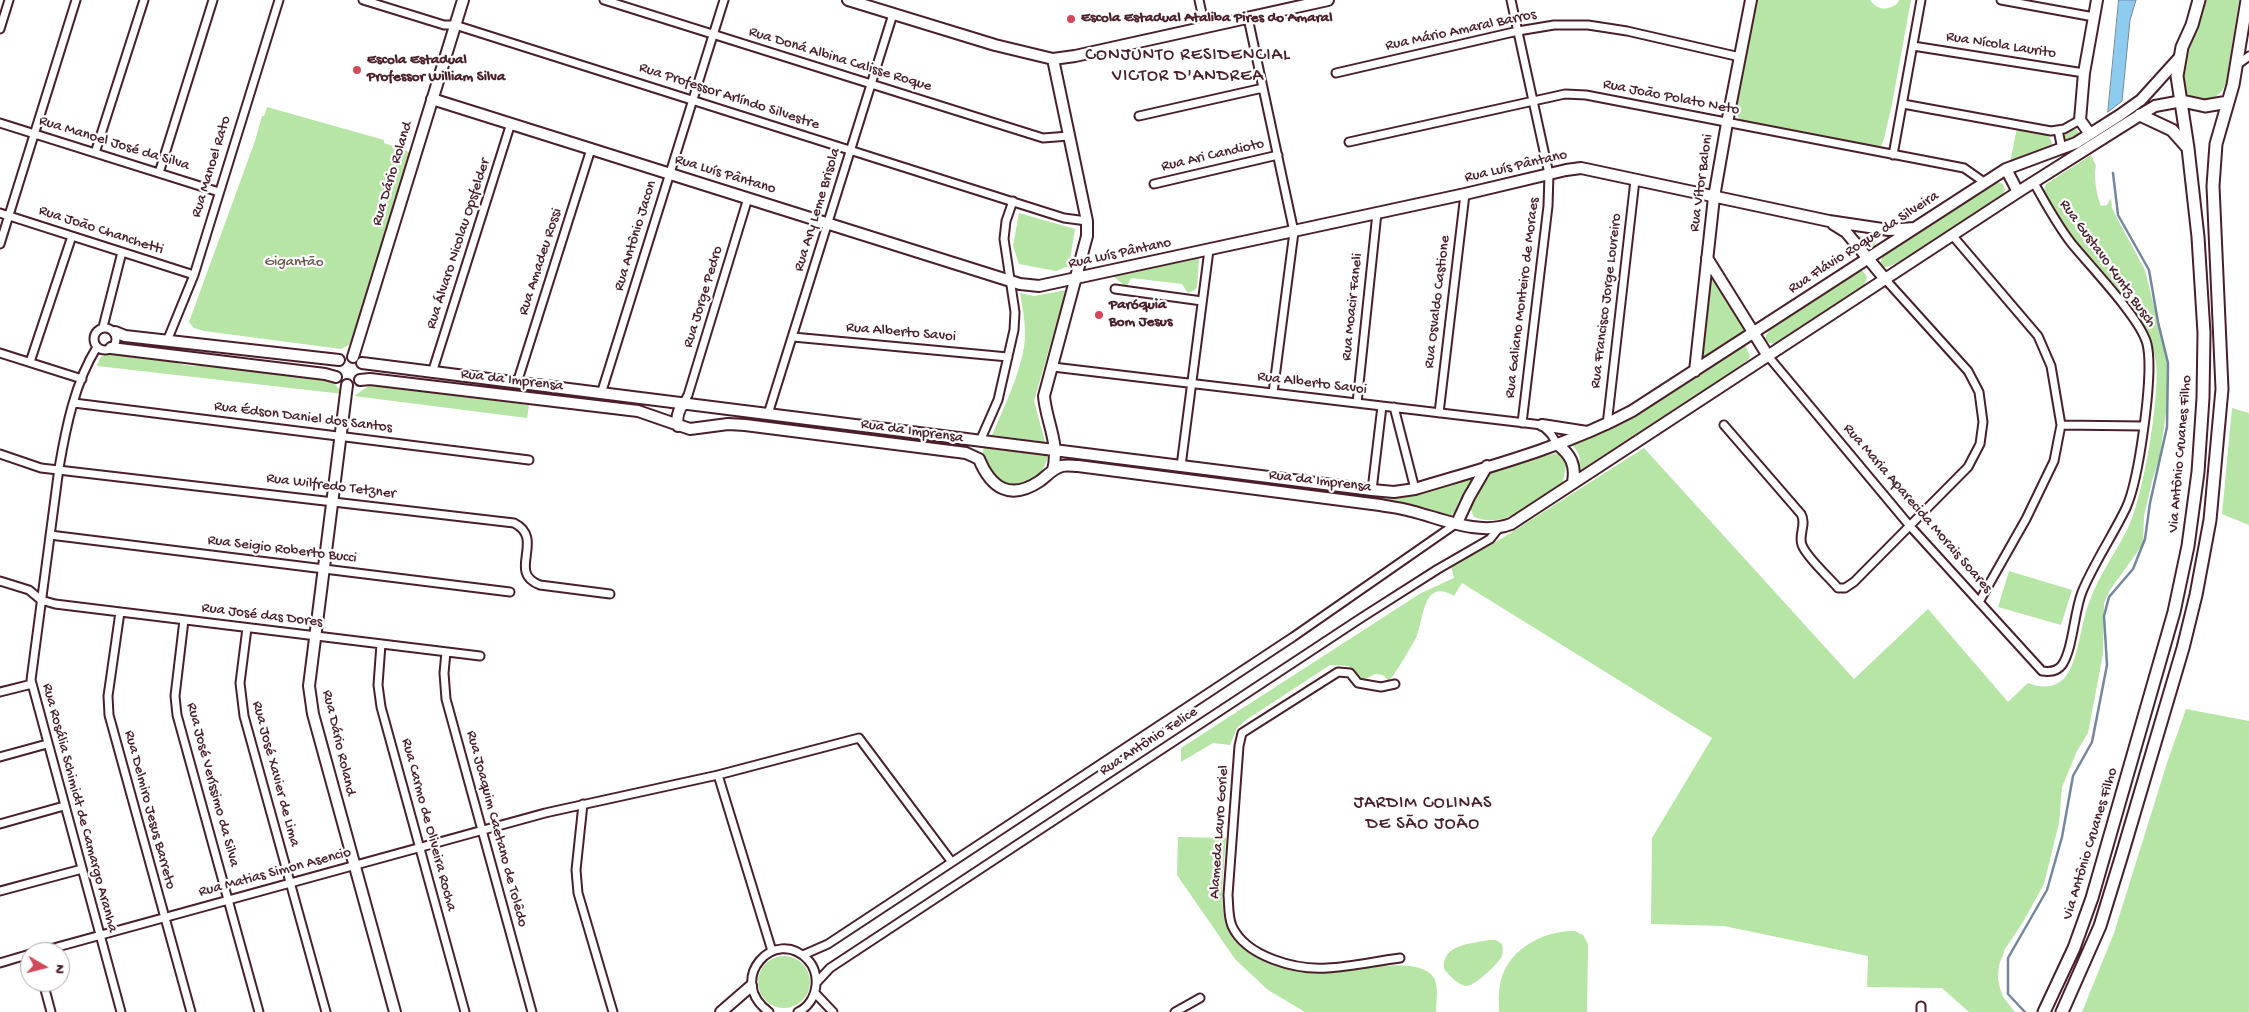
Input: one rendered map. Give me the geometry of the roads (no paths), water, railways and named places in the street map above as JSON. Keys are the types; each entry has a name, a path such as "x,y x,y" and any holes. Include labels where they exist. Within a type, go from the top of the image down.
{"main road":[{"name":"Via Antônio Cruanes Filho","path":"2044,1012 2074,948 2092,898 2174,612 2188,546 2198,472 2203,398 2204,333 2198,237 2182,101 2177,76 2179,58 2199,0"},
{"path":"2062,1012 2100,926 2121,858 2183,648 2196,595 2210,520 2222,389 2213,186 2216,144 2246,25 2247,0"},
{"path":"2182,101 2205,106 2228,102"},
{"path":"2140,115 2172,130 2188,148"}],"street":[{"path":"0,29 9,0"},
{"path":"0,244 76,0"},
{"path":"95,153 144,0"},
{"path":"159,173 213,0"},
{"name":"Rua Manoel Rato","path":"168,341 194,275 279,0"},
{"name":"Rua Professor Arlíndo Silvestre","path":"363,0 444,25 455,25 1064,218 1087,222"},
{"name":"Rua Dário Roland","path":"353,356 463,0"},
{"name":"Rua Doná Albina Calisse Roque","path":"604,0 1043,138 1069,136"},
{"name":"Rua Antônio Jacon","path":"601,394 724,0"},
{"path":"848,0 995,45 1053,59 1075,56 1328,0"},
{"path":"1199,0 1205,27"},
{"name":"Rua Galiano Monteiro de Moraes","path":"1511,0 1549,174 1548,206 1522,423"},
{"name":"Rua Vítor Baloni","path":"1694,371 1714,197 1751,0"},
{"path":"1894,154 1921,0"},
{"path":"2002,0 2094,16"},
{"path":"2090,134 2080,120 2084,73 2097,0"},
{"name":"Rua Ary Leme Brisola","path":"768,414 893,14"},
{"path":"1248,18 1294,232 1273,393"},
{"name":"Rua Mário Amaral Barros","path":"1336,73 1518,31 1554,25 1588,25 1627,31 1740,57"},
{"name":"Rua Nícola Laurito","path":"1913,46 2084,73"},
{"path":"2236,66 2249,56"},
{"name":"Rua Flávio Roque da Silveira","path":"1557,444 1607,425 1632,411 2006,169 2062,149 2090,134 2141,100 2179,58"},
{"path":"1053,59 1087,222 1088,236 1044,396 1045,412 1056,451 1053,470"},
{"path":"1139,116 1263,88"},
{"name":"Rua João Polato Neto","path":"1349,142 1565,94 1586,95 1964,168 1984,182"},
{"name":"Rua Luís Pântano","path":"432,99 1010,281 1039,286 1581,168 1829,221 1889,230 1916,227"},
{"path":"1498,529 1511,524 2018,192 2140,115 2155,106 2182,101"},
{"path":"1903,104 2051,131 2058,130 2080,120"},
{"name":"Rua Manoel José da Silva","path":"0,123 219,192"},
{"name":"Rua Álvaro Nicolau Opsfelder","path":"432,373 511,123"},
{"path":"2058,130 2062,149"},
{"name":"Rua Amadeu Rossi","path":"517,383 591,149"},
{"name":"Rua Ari Candioto","path":"1154,184 1278,155"},
{"path":"2006,169 2018,192"},
{"name":"Rua Francisco Jorge Loureiro","path":"1607,425 1635,180"},
{"name":"Rua Gustavo Kuntz Busch","path":"2034,183 2051,215 2066,236 2134,320 2147,342 2150,368 2134,481 2126,506 2086,581 2078,603 2066,656 2061,666 2050,672"},
{"name":"Rua Osvaldo Castione","path":"1439,413 1465,194"},
{"name":"Rua Jorge Pedro","path":"683,404 688,395 748,198"},
{"path":"978,459 980,441 998,400 1014,330 1015,312 1004,239 1013,201"},
{"name":"Rua João Chanchetti","path":"0,213 194,275"},
{"name":"Rua Moacir Faneli","path":"1356,403 1377,213"},
{"name":"Rua Luís Pântano","path":"1829,221 1846,232 1885,279"},
{"path":"1952,235 2038,336 2051,366 2061,425 2054,461 2026,519 1979,602"},
{"path":"30,362 72,236"},
{"path":"1852,270 1858,248"},
{"path":"1181,466 1209,250"},
{"path":"103,328 122,252"},
{"path":"1707,258 1768,356"},
{"path":"1724,425 1800,514 1803,522 1802,546 1838,588 1845,588 1854,582 1968,467 1980,444 1983,422 1979,392 1968,371 1885,279"},
{"path":"1114,289 1202,301"},
{"path":"347,385 336,377 325,374 111,348 106,350 97,347 94,342 94,335 107,327 125,336 339,360 346,356 353,356"},
{"path":"111,348 116,340 115,332"},
{"name":"Rua Alberto Savoi","path":"793,337 1008,357"},
{"name":"Rua Rosália Schimidt de Camargo Aranha","path":"97,347 88,362 74,403 59,468 31,680 121,1012"},
{"path":"0,353 82,379"},
{"name":"Rua da Imprensa","path":"353,356 362,363 432,373 1394,492 1415,489 1557,444"},
{"name":"Rua Maria Aparecida Morais Soares","path":"1768,356 1909,525 2042,671 2050,672"},
{"path":"336,377 335,371 339,360"},
{"path":"360,380 363,369 362,363"},
{"name":"Rua Alberto Savoi","path":"1053,367 1542,425"},
{"name":"Rua da Imprensa","path":"347,385 360,380 635,411 678,426 690,428 728,424 745,425 966,453 978,459 984,472 993,484 1016,491 1028,488 1053,470 1062,466 1078,466 1380,505 1409,510 1457,523 1487,529 1498,529"},
{"name":"Rua Dário Roland","path":"347,385 310,686 313,714 395,1012"},
{"name":"Rua Édson Daniel dos Santos","path":"74,403 529,460"},
{"path":"678,426 678,410 683,404"},
{"path":"1372,490 1382,406"},
{"path":"1394,407 1415,489"},
{"path":"1542,425 1557,444 1569,454 1575,472 1573,482"},
{"path":"1542,425 1588,432"},
{"path":"2061,425 2143,426"},
{"name":"Rua Wilfredo Tetzner","path":"0,454 41,468 59,468 514,523 522,527 527,534 525,566 527,576 532,583 540,586 610,594"},
{"path":"1457,523 1487,466"},
{"name":"Rua Antônio Felice","path":"803,955 828,944 1293,637 1457,523"},
{"name":"Rua Antônio Felice","path":"817,982 839,962 1352,624 1490,538 1498,529"},
{"name":"Rua Seigio Roberto Bucci","path":"50,535 510,592"},
{"name":"Rua José das Dores","path":"0,581 30,590 41,600 55,604 480,656"},
{"name":"Rua Delmiro Jesus Barreto","path":"120,612 108,696 109,715 191,1012"},
{"name":"Rua José Veríssimo da Silva","path":"184,620 175,696 177,715 259,1012"},
{"name":"Rua José Xavier de Lima","path":"247,628 240,683 241,699 326,1012"},
{"name":"Rua Carmo de Oliveira Rocha","path":"381,644 378,685 381,707 465,1012"},
{"name":"Rua Joaquim Caetano de Tolêdo","path":"446,652 444,673 446,699 532,1012"},
{"name":"Alameda Lauro Goriel","path":"1395,684 1381,687 1358,683 1350,673 1338,672 1242,733 1239,746 1228,895 1229,914 1233,926 1240,938 1259,954 1278,960 1326,968 1400,958"},
{"path":"0,692 32,684"},
{"name":"Rua Matias Simon Asencio","path":"70,943 519,820 718,775 859,738 952,861"},
{"path":"0,757 47,744"},
{"path":"718,775 772,951"},
{"path":"583,804 576,870 578,893 613,1012"},
{"path":"0,824 64,806"},
{"path":"0,891 82,870"},
{"path":"769,1012 760,1006 754,996 751,986 752,975 756,965 763,957 772,951 782,949 793,950 803,955 813,967 817,982 815,993 810,1003 798,1012"},
{"path":"0,963 20,957"},
{"path":"721,1012 751,986"},
{"path":"46,992 51,1012"},
{"path":"815,993 833,1012"},
{"path":"1175,1012 1200,998"}],"water":[{"path":"2119,0 2136,0 2130,20 2122,101 2108,112"}],"waterway":[{"path":"2025,1012 2008,994 2008,958 2047,890 2062,837 2073,776 2092,742 2107,665 2104,616 2109,597 2133,569 2145,539 2150,503 2167,427 2168,363 2158,322 2149,270 2118,215 2113,173"}],"place":[{"name":"Escola Estadual Ataliba Pires do Amaral","path":"1071,19"},
{"name":"Escola Estadual Professor William Silva","path":"357,70"},
{"name":"Paróquia Bom Jesus","path":"1099,315"}],"district":[{"name":"CONJUNTO RESIDENCIAL VICTOR D'ANDREA","path":"1188,66"},
{"name":"JARDIM COLINAS DE SÃO JOÃO","path":"1423,814"}],"park label":[{"name":"Gigantão","path":"294,263"}]}
